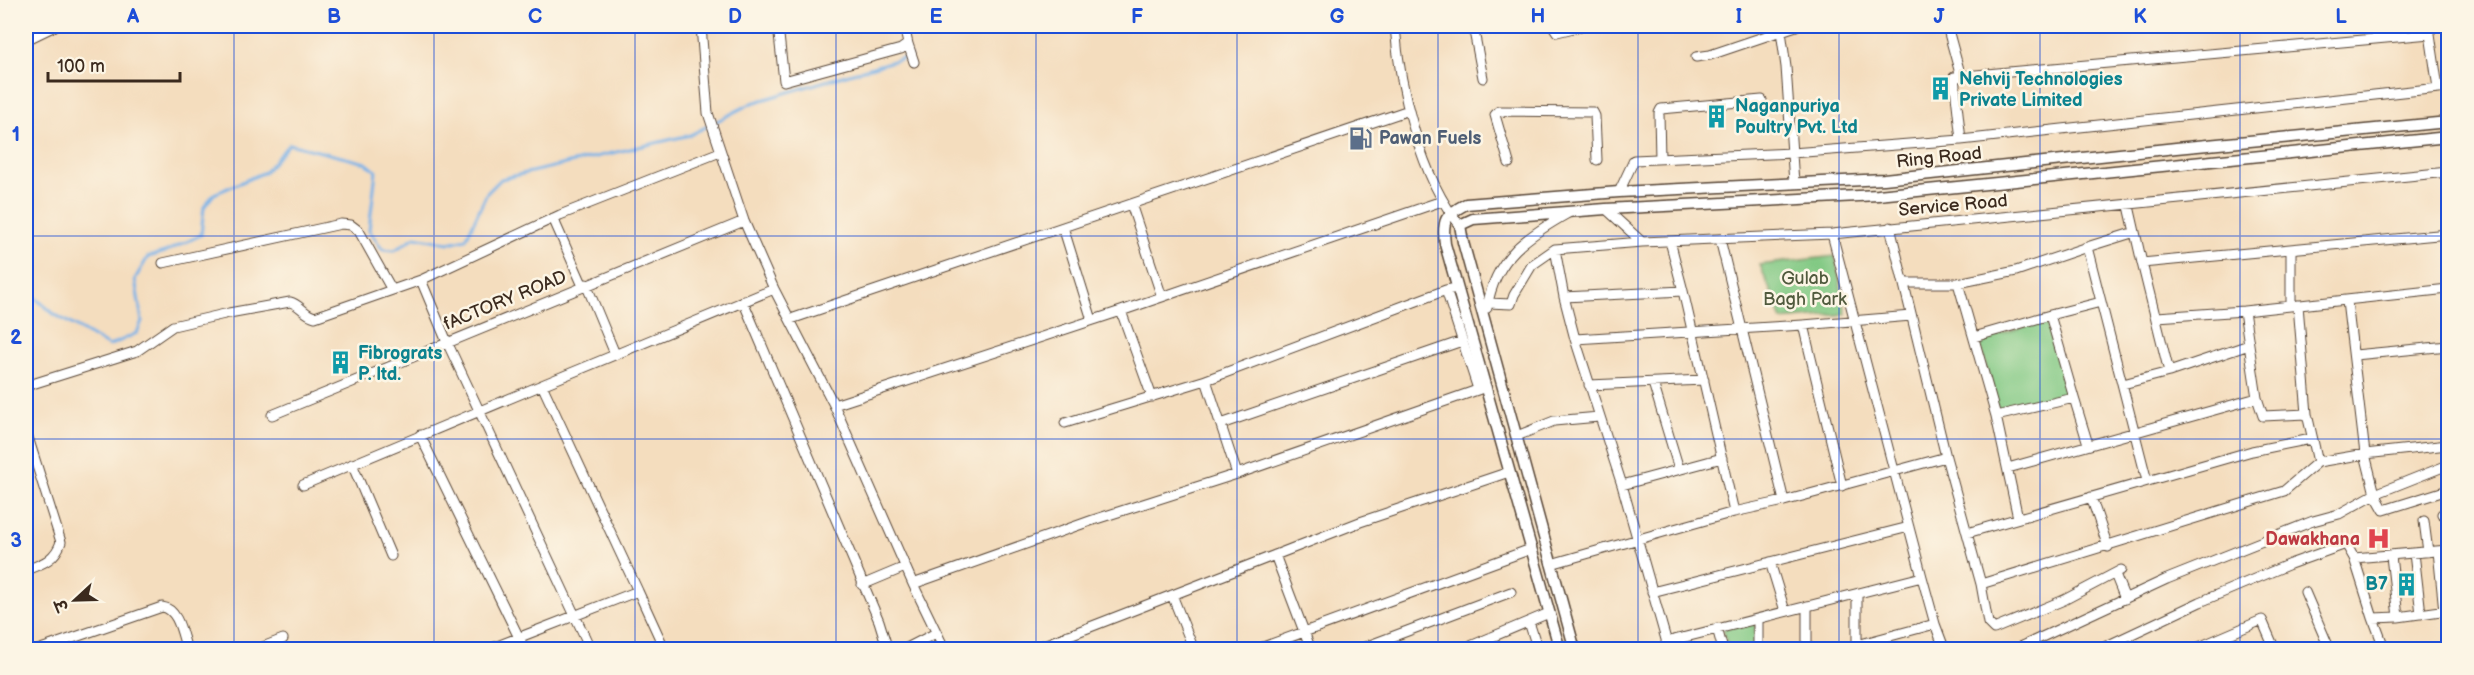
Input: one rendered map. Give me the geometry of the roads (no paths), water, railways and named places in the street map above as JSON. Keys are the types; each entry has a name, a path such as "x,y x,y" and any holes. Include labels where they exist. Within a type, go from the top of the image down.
{"main road":[{"name":"Ring Road","path":"1450,213 1466,204 1619,192 1884,179 2448,122"},
{"name":"Ring Road","path":"1460,225 1473,219 1572,211 1878,195 2448,137"},
{"path":"1450,213 1443,227 1451,289 1509,472 1560,650"},
{"path":"1460,225 1575,650"}],"street":[{"path":"26,40 55,26"},
{"path":"701,26 708,113 744,221 774,289 834,405 905,567 945,650"},
{"path":"778,26 784,81 902,49 911,54 904,26"},
{"path":"1395,26 1396,47 1409,110 1442,201 1460,225"},
{"path":"1473,26 1483,78"},
{"path":"1552,26 1557,32 1582,26"},
{"path":"1696,57 1710,55 1796,26"},
{"path":"1947,26 1961,77"},
{"path":"1781,31 1786,67 1794,183"},
{"path":"1619,192 1634,160 1792,153 1961,140 2443,88 2430,34 1954,77 1961,140"},
{"path":"1660,159 1659,113 1661,109 1762,100"},
{"path":"790,319 1409,110"},
{"path":"1509,163 1495,115 1499,111 1593,112 1597,160"},
{"path":"26,386 137,351 173,326 229,312 290,302 296,303 309,316 315,316 421,280 553,218 720,152"},
{"name":"Service Road","path":"1555,249 1642,242 1832,234 2129,206 2448,172"},
{"path":"834,405 1121,311 1442,201"},
{"path":"1131,204 1162,297"},
{"path":"2129,206 2169,372"},
{"path":"1606,209 1642,242"},
{"path":"1485,318 1497,275 1507,258 1522,241 1572,211"},
{"path":"553,218 615,354"},
{"name":"fACTORY ROAD","path":"275,413 744,221"},
{"path":"163,263 341,224 351,225 359,231 392,290"},
{"path":"1063,227 1092,320"},
{"path":"1890,227 1981,584 1988,623 1995,629 2064,600 2118,572 2125,599"},
{"path":"1904,283 1958,283 2016,271 2135,232"},
{"path":"1832,234 1857,322 1922,577 1944,648"},
{"path":"2142,263 2448,234"},
{"path":"1720,239 1784,501"},
{"path":"1670,241 1694,332 1734,512"},
{"path":"2087,247 2146,481"},
{"path":"1488,303 1511,304 1514,295 1533,265 1555,249 1575,339 1622,485 1667,646 1717,628 1922,577"},
{"path":"2291,249 2294,305 2307,414 2318,462"},
{"path":"421,280 447,342 591,650"},
{"path":"1958,283 1996,416 2018,518"},
{"path":"303,485 774,289"},
{"path":"913,584 1093,519 1237,474 1482,388 1462,340 1451,289 1206,380 1065,423"},
{"path":"2157,316 2347,302 2448,289"},
{"path":"1564,297 1683,291"},
{"path":"743,301 879,621 888,650"},
{"path":"1974,337 2101,302"},
{"path":"2347,302 2365,454 2375,494 2384,510 2448,490"},
{"path":"1121,311 1152,397"},
{"path":"2244,311 2263,417 2307,414"},
{"path":"2050,315 2088,444"},
{"path":"1575,339 1803,326 1911,316"},
{"path":"1803,326 1842,486"},
{"path":"1221,424 1462,340"},
{"path":"2123,384 2169,372 2249,345"},
{"path":"2355,355 2448,346"},
{"path":"1206,380 1237,474"},
{"path":"1589,386 1704,380"},
{"path":"1653,382 1679,469"},
{"path":"542,385 665,650"},
{"path":"1996,416 2074,398"},
{"path":"2008,468 2258,398"},
{"path":"1517,436 1554,421 1599,417"},
{"path":"26,431 61,542 58,552 48,561 26,570"},
{"path":"420,435 525,650"},
{"path":"1967,533 2252,451 2311,439"},
{"path":"1981,584 2284,492 2318,462 2365,454 2448,445"},
{"path":"1551,564 1637,538 1947,457"},
{"path":"1622,485 1722,458"},
{"path":"352,464 391,556"},
{"path":"2014,650 2167,579 2313,521 2339,514 2375,494 2448,465"},
{"path":"1031,650 1360,522 1509,472"},
{"path":"2091,497 2108,547"},
{"path":"2373,618 2446,610 2424,521"},
{"path":"1652,592 1909,527"},
{"path":"2098,650 2200,602 2346,544 2354,558 2385,650"},
{"path":"1255,650 1304,630 1531,549"},
{"path":"2354,558 2448,550"},
{"path":"2415,553 2421,614"},
{"path":"1275,555 1311,650"},
{"path":"2391,556 2398,617"},
{"path":"1770,562 1785,611"},
{"path":"862,585 905,567"},
{"path":"487,650 638,591"},
{"path":"1357,650 1511,592"},
{"path":"2305,592 2330,650"},
{"path":"1857,594 1857,647 1935,624"},
{"path":"1172,595 1194,650"},
{"path":"1807,606 1807,650"},
{"path":"38,650 162,607 169,608 174,613 187,650"},
{"path":"1461,650 1549,613"},
{"path":"1758,619 1758,650"},
{"path":"2192,650 2262,620 2275,650"},
{"path":"1529,622 1538,650"},
{"path":"1717,628 1723,650"},
{"path":"903,650 936,633"},
{"path":"1068,635 1073,650"},
{"path":"255,650 283,639"}],"waterway":[{"path":"26,290 54,314 109,346 137,333 142,321 135,279 148,257 165,252 201,235 204,207 214,194 265,172 289,144 366,163 376,171 369,230 382,249 395,250 415,237 449,243 466,239 487,193 501,179 690,135 752,103 910,56"}],"place":[{"name":"Nehvij Technologies Private Limited","path":"1941,89"},
{"name":"Naganpuriya Poultry Pvt. Ltd","path":"1717,116"},
{"name":"Pawan Fuels","path":"1361,138"},
{"name":"Fibrograts P. ltd.","path":"340,363"},
{"name":"Dawakhana","path":"2378,539"},
{"name":"B7","path":"2406,584"}],"park label":[{"name":"Gulab Bagh Park","path":"1805,288"}]}
